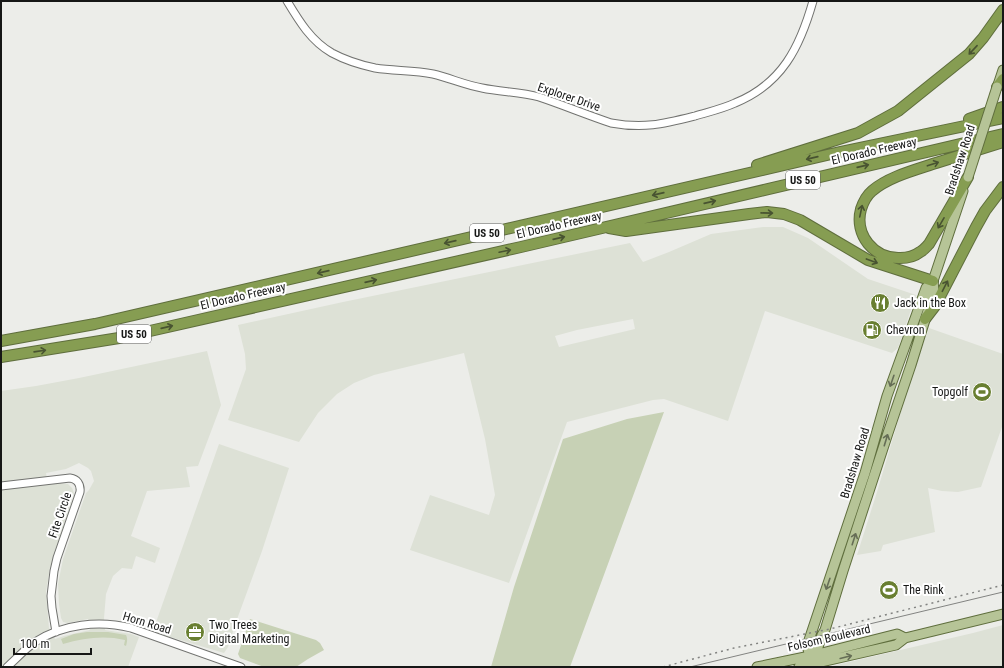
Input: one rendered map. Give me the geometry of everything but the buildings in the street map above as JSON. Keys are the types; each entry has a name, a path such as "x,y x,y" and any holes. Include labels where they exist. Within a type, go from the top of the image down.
{"highway":[{"path":"685,188 858,133 898,111 969,54 983,38 1003,10"},
{"path":"929,133 1003,107"},
{"name":"El Dorado Freeway","path":"1,341 95,324 840,152 1003,118"},
{"name":"El Dorado Freeway","path":"1,357 119,338 514,249 1003,134"},
{"path":"968,177 929,244 920,252 908,258 883,256 872,249 864,239 860,227 859,215 863,202 870,192 880,184 906,173 1003,142"},
{"path":"925,319 935,306 985,211 1003,187"},
{"path":"603,227 626,231 767,212 784,214 800,220 868,260 933,281"}],"main road":[{"name":"Bradshaw Road","path":"933,281 926,288 887,396 869,463 808,642 807,646 810,656 817,650 825,630 911,366 934,291 933,281 1000,83 1003,70"},
{"path":"898,404 903,376 899,362"},
{"name":"Folsom Boulevard","path":"805,667 896,644 905,638 1003,614"},
{"path":"825,630 826,638 830,644 840,648"},
{"name":"Folsom Boulevard","path":"757,667 810,656 897,634 905,638"}],"street":[{"name":"Explorer Drive","path":"287,1 304,28 314,40 332,53 350,60 375,68 433,74 481,88 534,96 611,123 642,126 664,124 723,108 756,93 774,78 790,58 799,41 813,1"},
{"name":"Fite Circle","path":"1,486 70,478 78,482 80,486 80,492 57,558 54,571 51,596 56,632"},
{"name":"Horn Road","path":"7,667 35,642 46,636 72,627 95,624 126,626 241,667"},
{"name":"Bradshaw Road","path":"805,667 810,656"}],"shaded area":[{"path":"763,227 783,227 808,238 868,279 916,295 898,348 892,353 765,311 728,421 664,399 653,400 567,422 509,583 410,550 430,495 489,515 495,495 485,439 464,353 374,375 354,383 337,394 318,413 299,442 228,420 246,369 245,354 238,325 630,243 643,262 711,234","holes":["633,319 635,329 559,347 555,336"]},
{"path":"929,328 1003,354 1003,424 981,487 958,492 928,488 935,532 883,545 881,551 857,555 909,384"},
{"path":"207,351 221,405 198,466 186,467 190,487 147,491 131,536 160,548 155,563 136,556 132,569 122,568 113,576 106,594 104,618 105,630 131,634 139,637 128,667 1,667 1,391 79,378","holes":["79,463 91,471 94,481 86,493 63,559 58,584 59,604 63,622 67,623 88,619 90,630 55,639 49,628 46,592 50,568 74,493 68,484 60,483 48,485 46,473 66,469"]},
{"path":"219,444 289,468 262,551 228,647 224,653 167,636 157,632 154,628"},
{"path":"1003,625 1003,667 828,667 973,633"}],"green space":[{"path":"664,412 570,667 491,667 514,587 563,439 627,419"},
{"path":"250,619 316,640 320,643 324,650 296,667 264,667 240,658 238,654"},
{"path":"87,632 108,632 126,635 126,646 124,645 125,640 117,638 94,638 63,644 61,639 74,634"}],"tram line":[{"path":"690,667 1003,592"}],"railway":[{"path":"663,667 734,648 830,629 1003,585"}],"place":[{"name":"Jack in the Box","path":"880,303"},
{"name":"Chevron","path":"872,330"},
{"name":"Topgolf","path":"982,392"},
{"name":"The Rink","path":"889,590"},
{"name":"Two Trees Digital Marketing","path":"195,632"}]}
